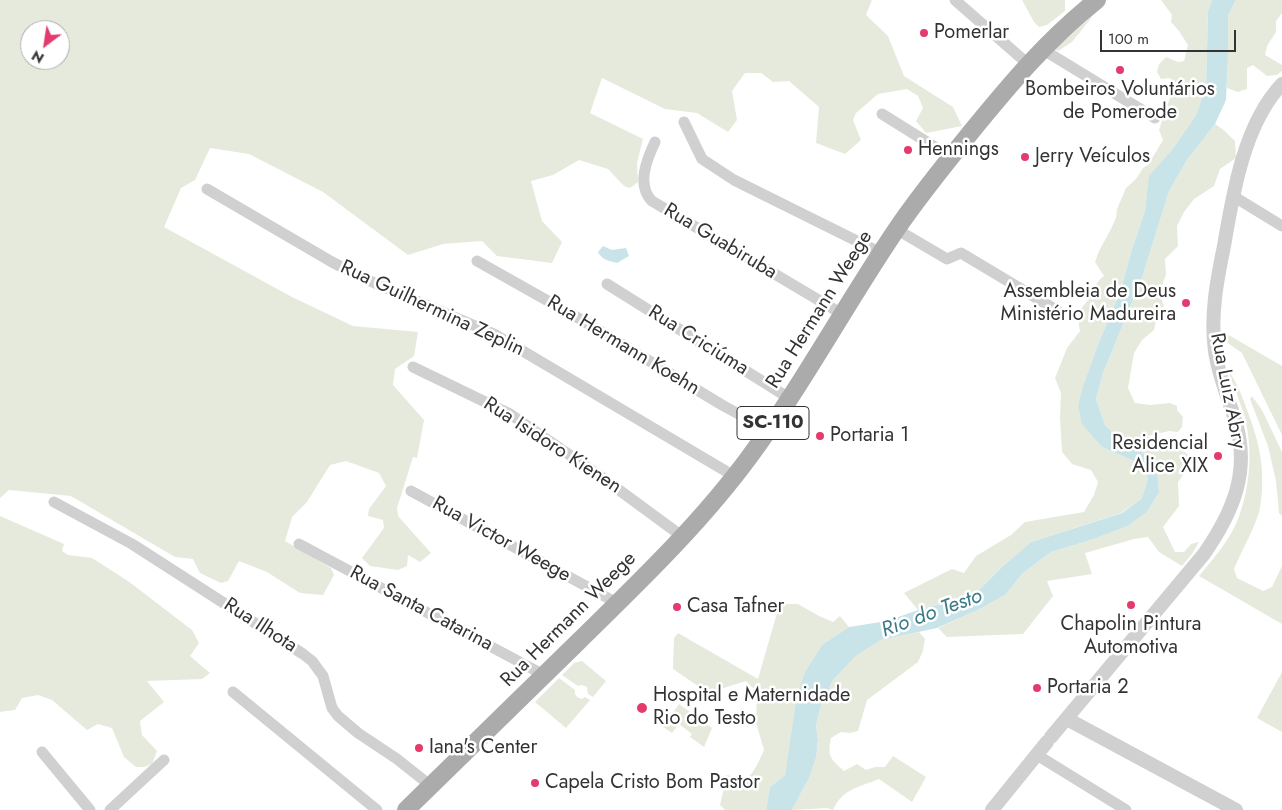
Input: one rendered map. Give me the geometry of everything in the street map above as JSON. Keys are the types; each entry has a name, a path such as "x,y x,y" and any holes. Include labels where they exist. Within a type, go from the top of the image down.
{"main road":[{"name":"Rua Hermann Weege","path":"406,810 683,537 734,476 768,430 896,229 951,157 1028,64 1059,32 1096,0"}],"street":[{"path":"955,0 1028,64"},
{"path":"1042,49 1155,118"},
{"name":"Rua Luiz Abry","path":"992,810 1204,554 1227,516 1239,484 1240,444 1236,422 1217,361 1214,332 1216,288 1237,179 1253,133 1268,103 1282,84"},
{"path":"882,114 951,157"},
{"path":"684,122 698,154 711,167 881,253"},
{"name":"Rua Guabiruba","path":"655,142 647,158 644,173 647,196 652,201 842,314"},
{"name":"Rua Guilhermina Zeplin","path":"207,189 363,278 494,334 734,476"},
{"path":"1233,196 1282,226"},
{"path":"896,229 947,259 961,253 1058,311"},
{"name":"Rua Hermann Koehn","path":"478,262 580,319 722,405 768,430"},
{"name":"Rua Criciúma","path":"607,284 789,398"},
{"name":"Rua Isidoro Kienen","path":"413,367 510,414 596,473 683,537"},
{"name":"Rua Victor Weege","path":"411,491 617,603"},
{"name":"Rua Ilhota","path":"54,502 132,544 303,654 312,661 323,676 332,708 338,716 358,733 397,759 431,786"},
{"name":"Rua Santa Catarina","path":"298,544 544,675"},
{"path":"233,692 377,810"},
{"path":"1067,719 1236,810"},
{"path":"42,752 90,810"},
{"path":"1037,754 1126,810"},
{"path":"110,810 164,760"}],"shaded area":[{"path":"0,0 872,0 866,15 888,36 904,76 953,107 962,126 926,133 916,121 923,108 918,96 907,89 878,94 856,113 853,120 861,140 845,154 816,143 819,107 789,81 773,82 761,73 745,73 732,91 737,120 728,132 697,113 665,109 602,78 590,113 643,139 637,163 638,182 630,188 624,186 608,169 579,160 553,175 531,181 542,221 562,242 552,263 497,256 482,241 443,244 408,255 323,192 249,154 210,148 195,180 181,188 164,227 292,297 353,326 418,332 414,356 395,369 393,385 424,420 417,458 413,457 397,508 398,516 431,553 420,562 408,555 407,566 398,570 370,566 362,558 384,528 383,520 368,516 369,509 386,486 379,473 346,461 330,465 307,502 292,517 285,541 331,568 334,575 323,595 300,593 267,572 239,561 228,581 221,583 200,573 193,559 175,557 71,496 9,490 0,498"},
{"path":"1022,0 1065,0 1065,11 1047,25 1039,27 1034,22"},
{"path":"1161,0 1212,0 1208,11 1206,86 1196,115 1172,150 1150,176 1145,211 1120,293 1084,383 1102,447 1138,463 1148,478 1142,498 1121,513 1031,542 975,594 918,610 904,593 952,569 964,573 976,556 1011,535 1025,522 1084,512 1094,495 1098,482 1091,470 1072,464 1062,452 1061,393 1055,378 1067,348 1080,331 1078,319 1080,311 1093,293 1098,281 1104,276 1095,262 1116,218 1117,209 1126,188 1136,179 1143,168 1148,165 1163,140 1159,130 1167,105 1176,86 1175,82 1169,78 1161,79 1157,72 1159,64 1166,57 1178,62 1184,61 1188,45 1171,22 1172,15"},
{"path":"1236,0 1282,0 1282,13 1276,21 1276,32 1267,46 1265,55 1282,65 1282,71 1277,75 1267,76 1253,65 1247,68 1247,89 1238,92 1227,88 1228,16"},
{"path":"1091,17 1072,42 1058,51 1055,49"},
{"path":"1215,124 1235,141 1236,158 1220,169 1214,186 1194,199 1184,212 1177,226 1178,246 1165,259 1166,275 1159,293 1164,306 1158,313 1154,330 1142,340 1134,353 1128,388 1135,403 1151,405 1170,403 1177,406 1177,410 1183,417 1182,427 1178,432 1169,431 1148,436 1150,442 1163,451 1179,447 1188,455 1191,464 1178,482 1179,506 1163,527 1175,552 1184,552 1191,544 1199,542 1182,566 1159,552 1148,537 1134,539 1085,553 1092,574 1047,581 1053,596 1023,634 947,637 938,628 978,610 1005,595 1023,573 1051,552 1128,526 1147,512 1159,492 1157,469 1143,453 1125,445 1105,425 1096,399 1103,373 1142,278 1169,191 1187,160"},
{"path":"1220,330 1282,366 1282,435 1242,353 1221,338"},
{"path":"1227,368 1238,388 1252,422 1262,470 1260,508 1234,569 1237,578 1263,591 1272,587 1282,566 1282,624 1199,576 1221,549 1235,527 1248,482 1249,443 1245,418"},
{"path":"1252,396 1262,410 1282,452 1282,516 1279,513 1276,481 1268,446 1250,399"},
{"path":"0,516 64,544 62,551 68,555 92,558 128,581 192,630 199,643 190,656 210,673 202,679 147,681 164,702 140,721 142,735 157,751 152,764 136,767 124,757 112,728 98,724 87,730 52,700 38,695 22,698 15,710 0,712"},
{"path":"783,604 798,604 833,622 840,616 849,627 823,644 790,746 785,775 770,787 766,810 725,810 720,805 724,788 717,781 728,775 737,783 747,778 751,775 764,750 756,723 757,692 746,681 708,693 673,669 674,638 678,633 758,679 777,613"},
{"path":"919,632 925,639 923,651 918,662 867,700 858,731 850,733 841,732 831,738 830,749 831,757 844,771 857,764 866,770 875,767 885,767 893,756 926,777 912,802 879,779 846,793 841,797 833,810 827,808 792,810 809,778 816,758 818,740 816,725 821,706 833,680 856,656 881,640"},
{"path":"582,661 606,681 593,697 588,694 587,687 578,686 562,675 574,663"},
{"path":"1282,672 1282,732 1257,718"},
{"path":"559,678 575,690 577,697 582,699 585,697 590,700 566,728 535,702"},
{"path":"679,704 712,728 704,747 690,737 692,734 679,724 672,733 663,727"}],"water":[{"name":"Rio do Testo","path":"1212,0 1236,0 1228,16 1226,100 1215,124 1187,160 1169,191 1142,278 1103,373 1096,399 1105,425 1125,445 1143,453 1157,469 1159,492 1147,512 1128,526 1051,552 1023,573 1005,595 978,610 937,628 881,640 856,656 833,680 821,706 816,725 818,740 816,758 809,778 792,810 766,810 770,787 785,775 797,696 805,672 823,644 849,627 887,621 975,594 1031,542 1122,513 1142,498 1148,478 1138,463 1102,447 1082,424 1078,406 1099,342 1120,293 1145,211 1149,176 1172,150 1196,115 1206,86 1208,11"},
{"path":"603,246 612,250 626,248 629,256 617,263 609,261 598,252"}],"place":[{"name":"Pomerlar","path":"924,33"},
{"name":"Bombeiros Voluntários de Pomerode","path":"1120,70"},
{"name":"Hennings","path":"908,150"},
{"name":"Jerry Veículos","path":"1025,157"},
{"name":"Assembleia de Deus Ministério Madureira","path":"1186,303"},
{"name":"Portaria 1","path":"820,436"},
{"name":"Residencial Alice XIX","path":"1218,456"},
{"name":"Chapolin Pintura Automotiva","path":"1131,605"},
{"name":"Casa Tafner","path":"677,607"},
{"name":"Portaria 2","path":"1037,688"},
{"name":"Hospital e Maternidade Rio do Testo","path":"642,708"},
{"name":"Iana's Center","path":"419,748"},
{"name":"Capela Cristo Bom Pastor","path":"535,783"}]}
